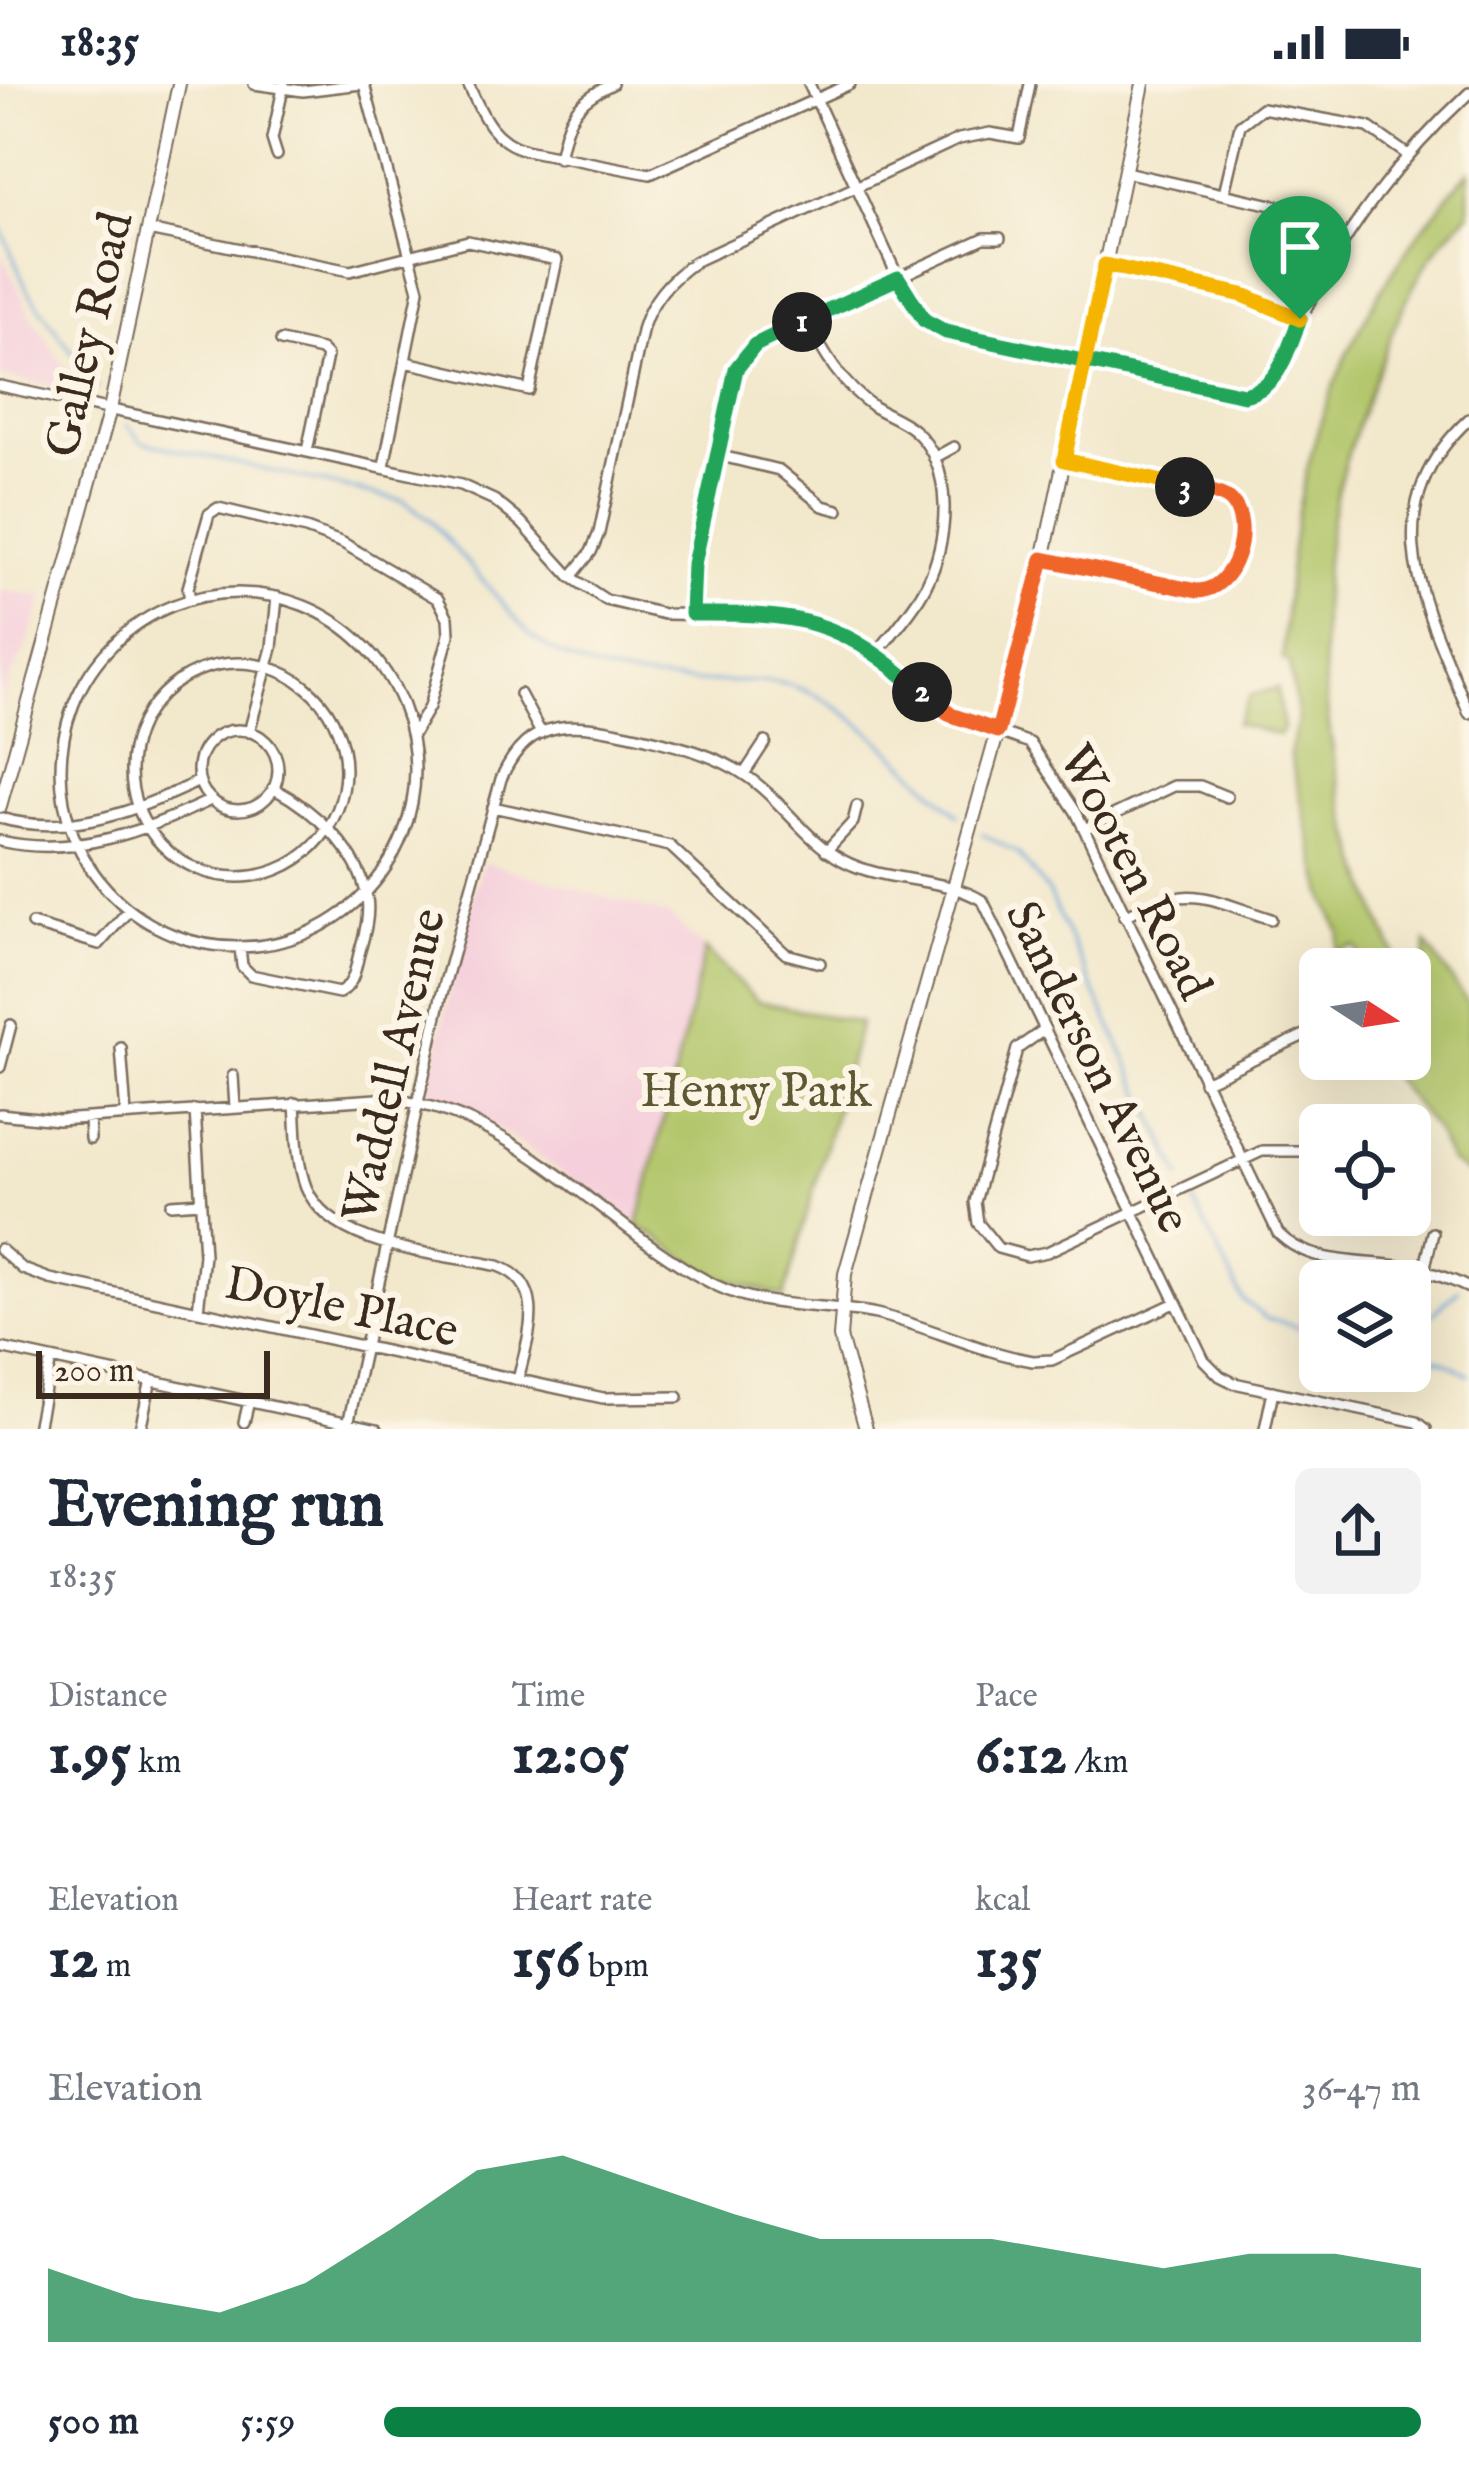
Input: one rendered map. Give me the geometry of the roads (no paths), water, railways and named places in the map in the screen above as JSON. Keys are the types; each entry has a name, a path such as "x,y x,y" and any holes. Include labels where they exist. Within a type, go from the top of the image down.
{"main road":[{"name":"Galley Road","path":"0,806 110,410 179,84"},
{"path":"866,1429 842,1349 839,1311 849,1256 1043,559 1143,84"}],"street":[{"path":"254,84 317,91 363,84 420,298 384,466"},
{"path":"468,84 487,124 500,139 525,151 650,174 850,84"},
{"path":"560,158 574,110 590,95 613,84"},
{"path":"808,84 898,278 924,320 946,332 1232,394 1252,393 1274,380 1300,319 1344,242 1408,155 1469,93"},
{"path":"571,577 596,544 643,327 662,290 696,261 971,135 1019,138 1030,84"},
{"path":"277,155 272,139 283,87"},
{"path":"1224,193 1240,124 1262,108 1368,127 1408,155"},
{"path":"1124,172 1285,208 1344,242"},
{"path":"148,230 350,271 468,241 557,260 529,390 406,362"},
{"path":"692,614 694,564 741,359 764,340 984,238 1000,238"},
{"path":"1105,265 1243,295 1300,319"},
{"path":"807,320 822,351 851,387 912,429 934,458 943,481 944,503 931,574 878,653"},
{"path":"281,340 321,350 327,356 308,451"},
{"name":"Wooten Road","path":"0,386 446,480 494,500 571,577 606,600 625,607 692,614 804,619 878,653 939,707 1024,739 1035,749 1084,829 1270,1222 1293,1247 1353,1260"},
{"path":"1469,419 1427,471 1415,503 1412,540 1420,592 1469,712"},
{"path":"934,458 954,447"},
{"path":"717,455 779,470 823,506 838,510"},
{"path":"1043,559 1197,591 1219,586 1233,569 1240,520 1235,505 1216,493 1064,460"},
{"path":"1235,505 1248,497"},
{"path":"190,600 188,588 209,514 218,508 331,538 431,593 446,611 449,635 428,707 412,736"},
{"path":"1219,586 1228,598"},
{"path":"230,593 277,598 328,618 367,649 394,688 412,736 414,788 406,825 391,858 366,892 307,932 240,947 188,940 129,910 98,879 68,823 62,788 63,742 78,695 101,650 140,623 190,600 230,593"},
{"path":"249,732 268,667 277,598"},
{"path":"212,666 268,667 314,694 337,730 345,777 339,808 329,828 294,862 264,874 221,876 190,866 167,851 147,829 130,777 132,752 143,719 163,694 187,676 212,666"},
{"path":"520,694 541,733"},
{"name":"Sanderson Avenue","path":"541,733 568,725 599,728 689,748 744,774 826,850 857,868 976,897 987,907 1196,1347 1214,1370 1234,1383 1418,1422 1426,1429"},
{"path":"226,732 249,732 264,740 277,771 273,788 261,802 231,810 211,800 200,782 199,761 208,744 226,732"},
{"name":"Waddell Avenue","path":"347,1426 452,951 511,759 541,733"},
{"path":"744,774 765,742"},
{"path":"0,818 68,823 137,809 200,782"},
{"path":"1084,829 1174,786 1200,786 1227,796"},
{"path":"240,947 242,966 251,974 344,991 352,980 365,933 366,892 329,828 273,788"},
{"path":"0,841 37,846 76,843 147,829 211,800"},
{"path":"826,850 853,822 857,806"},
{"path":"493,807 670,846 779,949 820,963"},
{"path":"1124,916 1168,896 1186,895 1271,919"},
{"path":"32,924 99,944 129,910"},
{"path":"182,954 188,940"},
{"path":"0,1067 11,1025"},
{"path":"1045,1029 1023,1042 1013,1059 976,1190 978,1223 998,1248 1027,1256 1047,1252 1240,1160 1277,1148 1299,1150"},
{"path":"1204,1082 1299,1038"},
{"path":"122,1048 126,1114"},
{"path":"233,1076 235,1107"},
{"path":"0,1114 44,1120 377,1099 418,1102 464,1116 725,1289 785,1304 877,1315 1043,1362 1175,1303"},
{"path":"295,1103 300,1169 317,1207 345,1230 498,1266 520,1280 530,1294 532,1315 518,1380"},
{"path":"195,1110 204,1267 198,1311"},
{"path":"88,1118 90,1139"},
{"path":"517,1166 526,1155"},
{"path":"171,1204 201,1202"},
{"path":"1426,1260 1432,1232"},
{"name":"Doyle Place","path":"0,1249 39,1276 198,1311 603,1398 678,1397"},
{"path":"661,1267 671,1256"},
{"name":"Wooten Road","path":"1431,1274 1469,1288"},
{"path":"0,1348 377,1429"},
{"path":"37,1429 51,1359"},
{"path":"140,1429 151,1380"},
{"path":"1264,1429 1273,1391"},
{"path":"244,1422 249,1401"}],"waterway":[{"path":"0,226 27,289 97,388"},
{"path":"127,425 142,442 404,501 430,520 529,634 550,649 619,674 793,686 859,724 958,815"},
{"path":"982,834 1018,853 1048,892 1181,1177"},
{"path":"1190,1195 1243,1300 1265,1318 1299,1327"},
{"path":"1431,1315 1459,1289"},
{"path":"1431,1358 1469,1375"}],"park label":[{"name":"Henry Park","path":"756,1089"}]}
